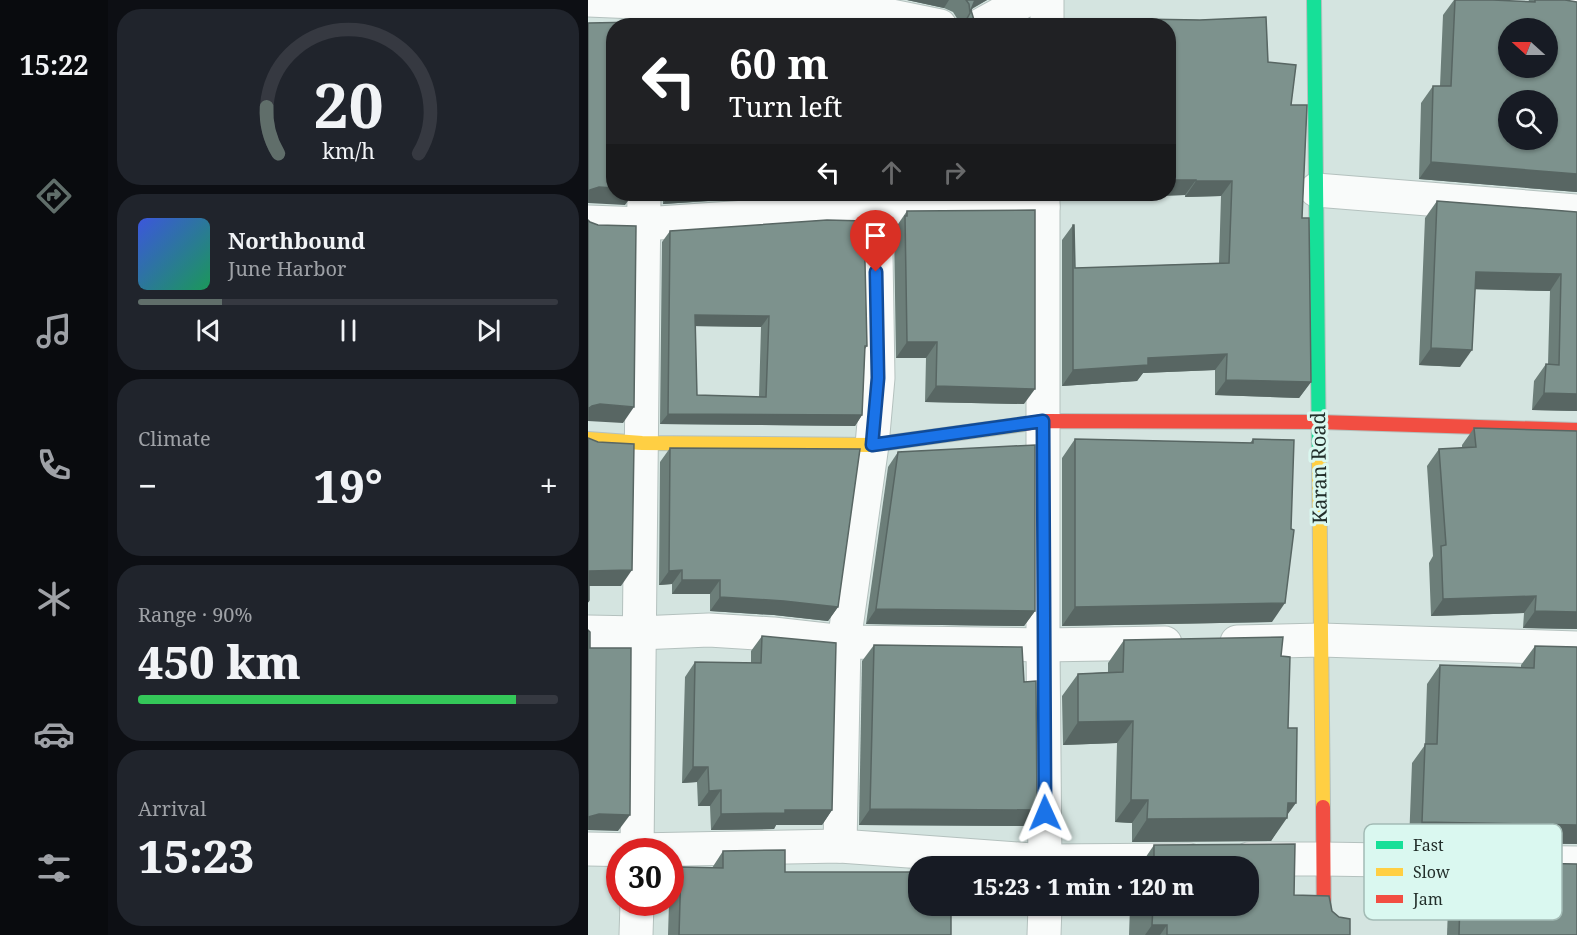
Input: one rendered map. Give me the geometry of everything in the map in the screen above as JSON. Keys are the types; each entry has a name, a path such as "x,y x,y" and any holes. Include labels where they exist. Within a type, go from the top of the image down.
{"street":[{"path":"588,0 646,10 871,12 900,18"},
{"path":"993,18 1026,0"},
{"path":"1047,0 1047,18"},
{"name":"Karan Road","path":"1314,0 1324,935"},
{"path":"1560,0 1577,0"},
{"path":"1316,190 1577,211"},
{"path":"588,222 644,209 875,201 878,378 872,445 844,642 840,846"},
{"path":"1043,201 1045,856"},
{"path":"637,838 644,209"},
{"path":"588,439 642,443 872,445 1043,421 1318,422 1577,430"},
{"path":"588,632 639,633 709,630 844,642 1043,645 1321,640 1577,648"},
{"path":"684,850 840,846 954,856"},
{"path":"588,849 606,850"},
{"path":"1259,860 1364,860"},
{"path":"1562,863 1577,863"},
{"path":"636,935 637,916"},
{"path":"1044,916 1044,935"}],"building":[{"path":"966,0 975,0 971,10 973,18 967,18 970,13"},
{"path":"1455,0 1535,2 1535,0 1565,0 1577,2 1577,174 1431,162 1433,86 1451,86"},
{"path":"1266,17 1268,62 1296,65 1291,105 1307,105 1302,218 1309,218 1311,382 1226,380 1227,354 1148,358 1148,365 1073,370 1073,225 1075,268 1229,263 1232,181 1176,180 1176,20"},
{"path":"588,23 606,23 606,187 599,187 588,192"},
{"path":"1437,201 1577,212 1577,394 1544,393 1546,364 1559,365 1561,274 1476,272 1472,350 1431,348"},
{"path":"1035,210 1035,389 936,386 937,342 907,342 905,216 907,216 907,211"},
{"path":"588,220 598,225 636,226 634,407 600,404 588,409"},
{"path":"827,220 864,221 867,346 865,346 862,415 668,414 670,231","holes":["695,315 769,316 766,397 697,395"]},
{"path":"1474,428 1577,431 1577,612 1535,611 1536,596 1443,599 1441,546 1446,545 1439,449 1476,447"},
{"path":"588,438 598,442 634,444 632,570 589,571 588,602"},
{"path":"1075,439 1253,443 1253,439 1294,440 1291,529 1294,530 1285,603 1075,607"},
{"path":"1035,445 1035,611 876,609 898,452"},
{"path":"670,448 860,449 838,607 720,597 720,580 682,580 682,570 669,571"},
{"path":"588,630 590,648 631,648 630,815 599,814 588,817"},
{"path":"762,636 836,643 832,810 721,814 721,790 709,791 708,767 693,767 695,662 761,663"},
{"path":"1283,637 1281,656 1290,657 1288,728 1297,728 1296,803 1288,803 1287,818 1147,819 1148,800 1131,800 1133,721 1078,722 1078,674 1123,672 1124,640"},
{"path":"874,645 1022,647 1024,682 1036,681 1037,810 870,809"},
{"path":"1535,646 1577,647 1577,825 1422,822 1425,744 1437,744 1440,665 1534,668"},
{"path":"1295,844 1294,895 1329,896 1332,911 1339,917 1350,919 1350,935 1167,935 1167,925 1152,925 1152,916 1259,916 1259,856 1154,856 1154,845"},
{"path":"785,850 785,872 908,872 908,916 951,916 951,935 679,935 680,916 684,916 684,867 723,868 723,851"},
{"path":"1562,864 1577,864 1577,935 1459,935 1459,920 1562,920"}],"traffic: fast":[{"path":"1314,0 1319,459"}],"traffic: slow":[{"path":"588,439 642,443 872,445 1024,424"},
{"path":"1319,459 1323,807"}],"traffic: jam":[{"path":"1024,424 1043,421 1319,422 1577,430"},
{"path":"1323,807 1324,935"}],"route":[{"path":"876,272 878,378 872,445 1043,421 1045,813"}]}
